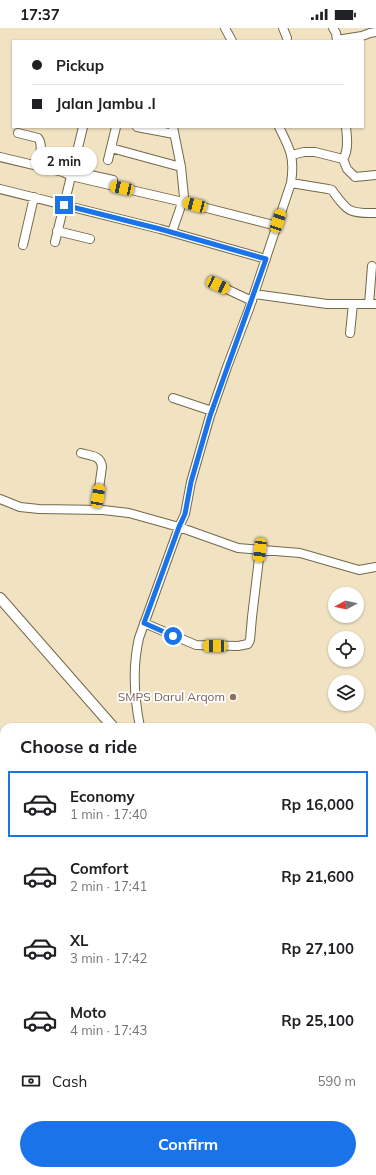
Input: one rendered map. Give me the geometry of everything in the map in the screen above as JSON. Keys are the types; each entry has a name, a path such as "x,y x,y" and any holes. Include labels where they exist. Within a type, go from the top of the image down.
{"main road":[{"path":"0,598 109,723"}],"street":[{"path":"225,28 231,40"},
{"path":"283,28 287,38"},
{"path":"333,28 336,32 337,40 362,36 370,32 376,32"},
{"path":"55,242 64,205 69,173 83,128"},
{"path":"108,160 116,128"},
{"path":"146,128 173,131 181,167 184,199 172,232"},
{"path":"139,723 135,695 134,674 136,653 144,623 185,514 191,482 212,411 266,259 290,183 292,172 292,155 279,128"},
{"path":"346,128 346,149 343,159 347,169 355,177 376,175"},
{"path":"18,133 38,138 40,140 41,144 38,166"},
{"path":"111,148 181,167"},
{"path":"292,155 304,152 315,152 343,159"},
{"path":"0,157 184,199 277,223"},
{"path":"290,183 332,190 346,208 357,212 376,213"},
{"path":"0,189 172,232 266,259"},
{"path":"23,245 34,197"},
{"path":"57,231 90,239"},
{"path":"218,285 253,297 327,304 373,304 372,266"},
{"path":"350,333 353,304"},
{"path":"173,398 212,411"},
{"path":"81,454 98,457 102,462 96,510"},
{"path":"0,499 20,507 129,513 179,527 238,548 300,553 359,570 376,567"},
{"path":"144,623 196,645 238,646 248,644 250,640 260,550"}],"place":[{"name":"SMPS Darul Arqom","path":"233,697"}],"route":[{"path":"64,205 160,229 266,259 210,416 191,482 185,514 144,623 173,636"}]}
